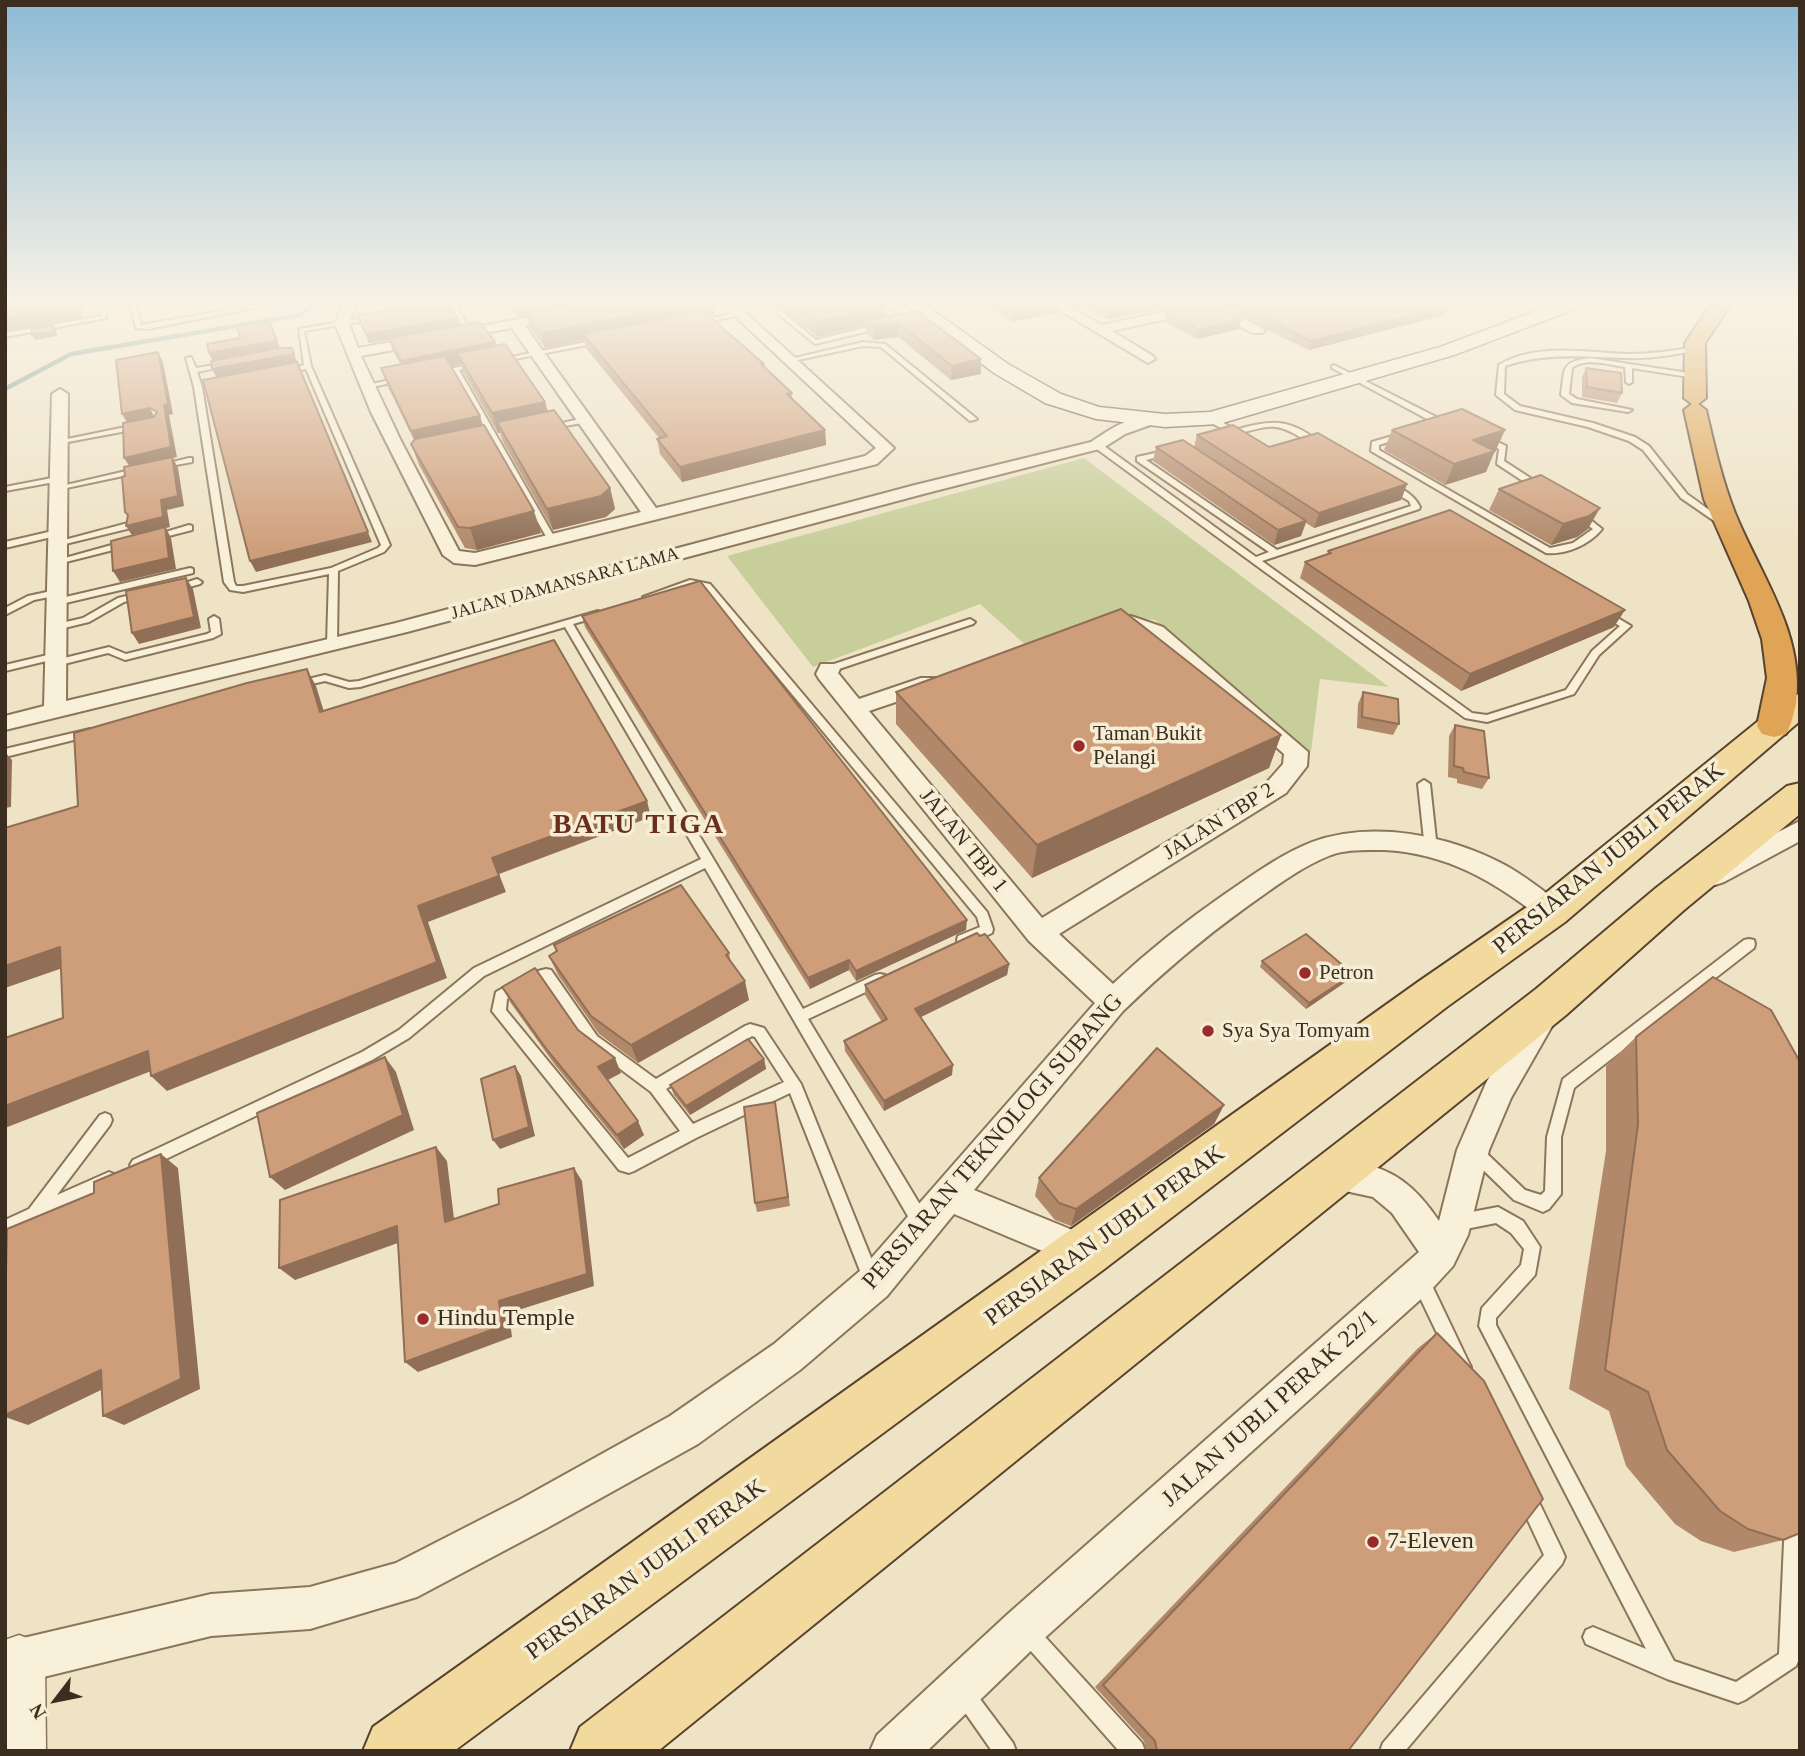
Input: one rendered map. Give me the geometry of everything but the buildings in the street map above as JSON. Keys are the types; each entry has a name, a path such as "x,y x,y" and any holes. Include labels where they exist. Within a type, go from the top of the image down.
{"highway":[{"path":"1695,386 1695,404 1708,477 1729,529 1760,593 1777,641 1787,715"}],"main road":[{"path":"1029,386 1116,424 1147,421 1215,428 1334,386"},
{"path":"1069,386 1110,398 1146,402 1205,401 1262,386"},
{"name":"PERSIARAN JUBLI PERAK","path":"397,1751 1085,1252 1433,994 1551,911 1787,715"},
{"path":"604,1751 1330,1174 1551,1002 1670,899 1800,795"}],"street":[{"path":"368,386 408,458 452,555 461,559 475,559 871,460 886,448 818,386"},
{"path":"560,386 652,515"},
{"path":"55,711 60,394"},
{"name":"JALAN DAMANSARA LAMA","path":"5,723 332,644 1097,445 1116,424"},
{"name":"JALAN TBP 2","path":"1039,933 1278,787 1296,766 1296,752 1156,631 1131,622 1089,629"},
{"name":"JALAN TBP 1","path":"829,670 827,674 854,708 1039,933 1113,1002"},
{"path":"854,708 955,674"},
{"path":"1670,899 1800,830"},
{"name":"PERSIARAN TEKNOLOGI SUBANG","path":"12,1664 211,1615 310,1608 402,1582 533,1514 684,1430 787,1357 874,1283 1113,1002 1139,977 1234,902 1292,864 1333,845 1392,842 1431,849 1484,866 1551,911"},
{"name":"JALAN JUBLI PERAK 22/1","path":"893,1751 1024,1628 1430,1266 1455,1223 1473,1150 1498,1091 1551,1002"},
{"path":"1330,1174 1376,1182 1391,1190 1412,1212 1430,1266"},
{"path":"947,1195 1085,1252"},
{"path":"12,1664 18,1751"}],"lane":[{"path":"205,386 198,387 229,582 233,588 243,589 334,570 381,551 386,545 317,386"},
{"path":"465,386 552,540"},
{"path":"933,386 973,419"},
{"path":"1371,386 1439,424"},
{"path":"1501,386 1500,395 1518,408 1590,425 1632,439 1646,448 1684,496 1729,529"},
{"path":"1566,386 1565,395 1575,401 1628,410"},
{"path":"533,431 584,420"},
{"path":"1215,428 1234,433 1272,422 1282,423 1330,451"},
{"path":"1426,428 1439,424 1455,424"},
{"path":"58,442 144,425"},
{"path":"1215,428 1234,433 1245,440"},
{"path":"1413,432 1375,444 1375,450 1549,551 1580,543 1598,529 1566,506"},
{"path":"481,442 507,436"},
{"path":"1479,436 1503,448 1500,462 1544,491"},
{"path":"1097,445 1469,716 1487,719 1570,692 1595,653 1626,626 1591,606"},
{"path":"1123,464 1181,448"},
{"path":"1140,459 1276,553"},
{"path":"6,489 189,460"},
{"path":"1255,560 1416,507 1413,500 1377,479"},
{"path":"57,546 128,526"},
{"path":"5,545 57,546 189,528"},
{"path":"1309,531 1320,539"},
{"path":"5,612 31,598 57,597 190,570"},
{"path":"332,644 334,570"},
{"path":"56,627 86,620 121,600 197,582"},
{"path":"641,599 690,583 707,586 983,915 986,929 949,947"},
{"path":"286,687 325,678 349,685 360,684 605,612"},
{"path":"5,668 109,650 125,657 216,634 214,619"},
{"path":"829,670 970,622"},
{"path":"568,624 924,1227"},
{"path":"5,753 103,730"},
{"path":"1424,784 1431,849"},
{"path":"5,1228 367,1056 404,1034 479,972 708,861"},
{"path":"1473,1150 1520,1195 1543,1204 1553,1194 1554,1137 1568,1084 1704,986 1749,943"},
{"path":"799,1017 899,970"},
{"path":"691,1133 656,1087 592,1040 547,974 535,977 501,996 499,1011 624,1165 629,1166 794,1084"},
{"path":"656,1087 750,1030 759,1032 794,1084 874,1283"},
{"path":"34,1214 105,1120"},
{"path":"1455,1223 1498,1215 1517,1227 1532,1247 1529,1269 1488,1314 1487,1326 1667,1669"},
{"path":"1430,1266 1472,1387"},
{"path":"1391,1751 1555,1558 1519,1484"},
{"path":"1593,1637 1667,1669 1738,1693 1789,1659 1795,1505"},
{"path":"1024,1628 1134,1751"},
{"path":"960,1688 1005,1751"}],"green space":[{"path":"1084,458 1389,687 1320,679 1311,752 1155,620 1103,615 1030,649 980,604 813,667 727,556"}],"waterway":[{"path":"5,389 11,386"}],"place":[{"name":"Taman Bukit Pelangi","path":"1079,746"},
{"name":"Petron","path":"1305,973"},
{"name":"Sya Sya Tomyam","path":"1208,1031"},
{"name":"Hindu Temple","path":"423,1319"},
{"name":"7-Eleven","path":"1373,1542"}],"district":[{"name":"BATU TIGA","path":"639,826"}]}
